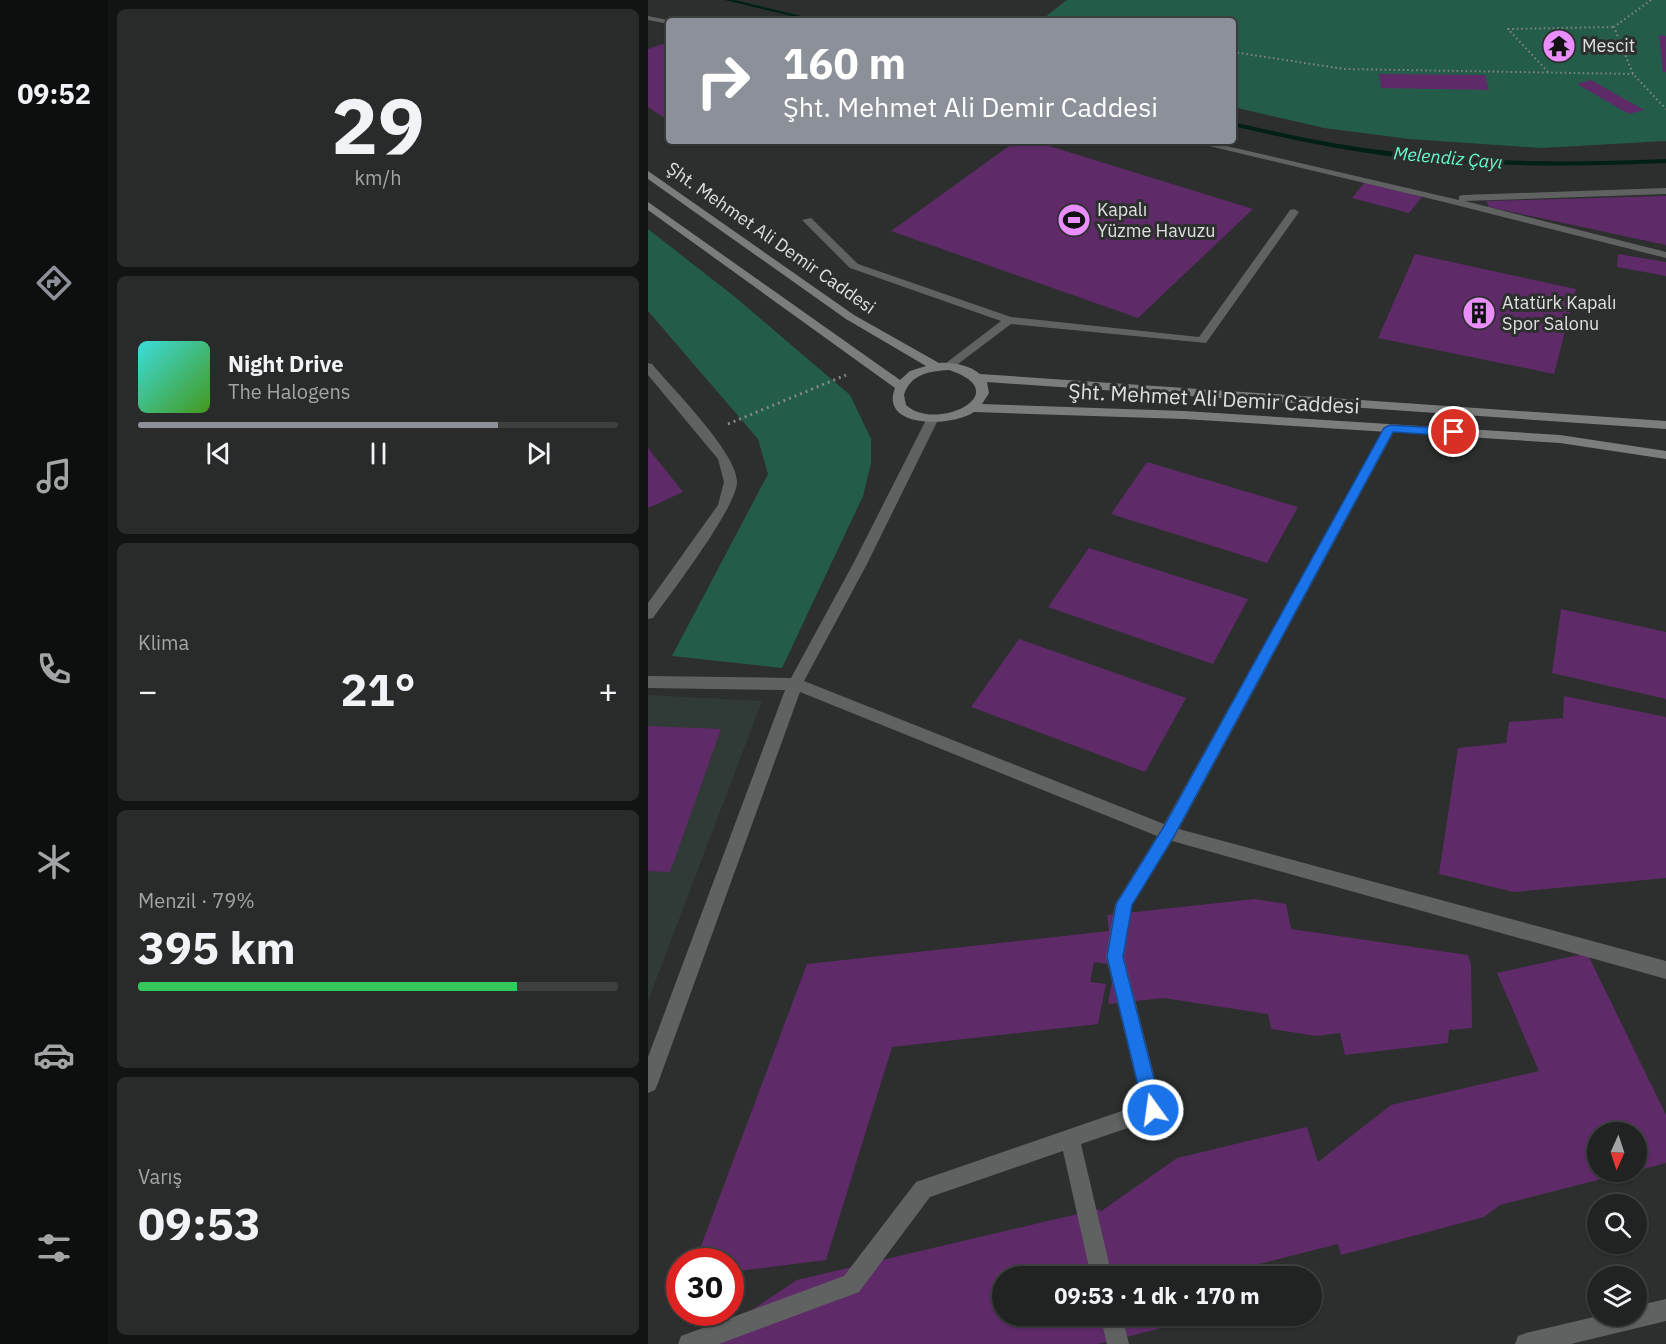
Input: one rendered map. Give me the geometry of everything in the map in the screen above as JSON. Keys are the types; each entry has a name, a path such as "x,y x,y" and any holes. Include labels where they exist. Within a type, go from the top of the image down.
{"main road":[{"name":"Şht. Mehmet Ali Demir Caddesi","path":"648,174 850,317 943,366"},
{"path":"648,206 900,386"},
{"path":"943,366 963,369 979,378 983,385 983,394 974,408 949,419 932,420 907,413 900,406 896,397 900,386 914,374 943,366"},
{"name":"Şht. Mehmet Ali Demir Caddesi","path":"979,378 1666,425"},
{"name":"Şht. Mehmet Ali Demir Caddesi","path":"974,408 1184,416 1560,439 1666,455"}],"street":[{"path":"648,18 666,21"},
{"path":"1206,144 1445,199 1666,255"},
{"path":"1445,199 1666,190"},
{"path":"807,220 854,266 1009,320 1202,341 1294,212"},
{"path":"943,366 1009,320"},
{"path":"648,367 724,458 731,482 724,507 648,614"},
{"path":"648,1083 795,684 860,564 932,420"},
{"path":"689,1344 851,1284 923,1189 1153,1110 1115,957 1124,904 1168,833 1390,428"},
{"path":"648,682 795,684 1168,833 1666,970"},
{"path":"1070,1138 1100,1266"},
{"path":"1526,1344 1666,1310"},
{"path":"1114,1326 1118,1344"}],"path":[{"path":"1548,72 1508,29 1614,27 1651,0"},
{"path":"1614,27 1633,74 1666,109"},
{"path":"1236,51 1344,69 1633,74"},
{"path":"704,434 869,366"}],"shaded area":[{"path":"648,695 762,701 648,1001"}],"green space":[{"path":"1067,0 1666,0 1666,141 1541,148 1409,139 1324,128 1236,108 1236,18 1044,18"},
{"path":"648,229 735,297 850,395 871,439 871,463 863,496 782,668 672,656 768,474 758,439 648,311"}],"building":[{"path":"1659,35 1666,36 1666,72 1663,72"},
{"path":"666,43 666,119 648,107 648,49"},
{"path":"1379,74 1485,75 1489,90 1381,88"},
{"path":"1591,80 1644,110 1629,114 1577,84"},
{"name":"Kapalı Yüzme Havuzu","path":"1012,144 1043,144 1253,209 1138,318 891,231"},
{"path":"1365,182 1422,197 1409,213 1352,198"},
{"path":"1666,196 1666,245 1489,207 1486,201"},
{"name":"Atatürk Kapalı Spor Salonu","path":"1415,254 1576,289 1554,374 1378,338"},
{"path":"1618,254 1666,262 1666,276 1617,267"},
{"path":"648,448 683,492 648,508"},
{"path":"1147,462 1298,507 1267,563 1111,514"},
{"path":"1089,548 1248,599 1213,664 1048,607"},
{"path":"1561,609 1666,632 1666,699 1552,673"},
{"path":"1019,639 1186,698 1145,772 971,707"},
{"path":"1564,696 1666,717 1666,878 1514,892 1439,874 1458,748 1506,743 1509,722 1563,718"},
{"path":"648,726 721,729 670,872 648,871"},
{"path":"1255,899 1286,904 1291,929 1468,955 1471,965 1472,1028 1449,1030 1448,1043 1345,1055 1340,1033 1317,1036 1271,1029 1268,1014 1163,998 1108,1004 1115,965 1094,962 1090,982 1106,984 1098,1024 892,1047 826,1260 744,1270 744,1248 700,1248 807,964 1109,931 1107,915"},
{"path":"1587,953 1666,1115 1666,1163 1647,1168 1647,1122 1587,1122 1587,1182 1590,1182 1500,1205 1484,1217 1341,1255 1338,1244 1256,1266 992,1266 992,1326 1170,1326 1098,1344 689,1344 710,1338 728,1326 744,1326 744,1315 797,1280 1099,1209 1100,1212 1177,1158 1307,1127 1318,1162 1391,1105 1539,1071 1497,973"}],"waterway":[{"name":"Melendiz Çayı","path":"728,0 806,18"},
{"name":"Melendiz Çayı","path":"1236,125 1340,147 1448,160 1557,164 1666,161"}],"place":[{"name":"Mescit","path":"1559,46"},
{"name":"Kapalı Yüzme Havuzu","path":"1074,220"},
{"name":"Atatürk Kapalı Spor Salonu","path":"1479,313"}],"route":[{"path":"1153,1110 1115,957 1124,904 1168,833 1390,428 1454,432"}]}
